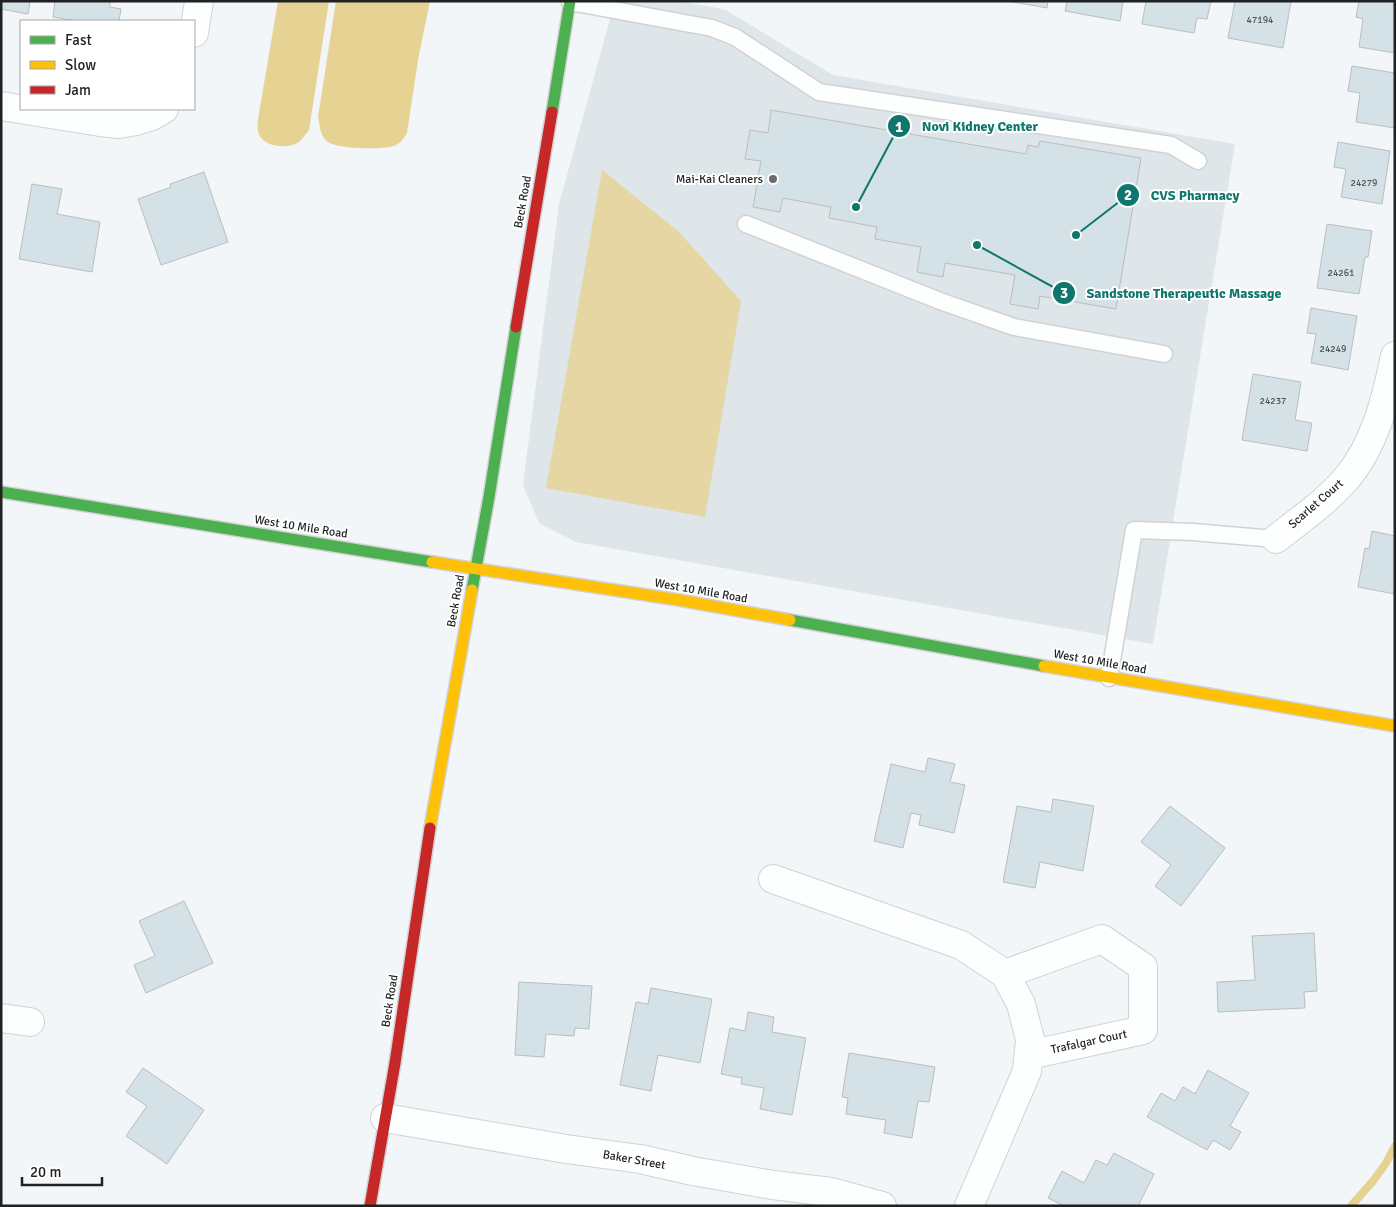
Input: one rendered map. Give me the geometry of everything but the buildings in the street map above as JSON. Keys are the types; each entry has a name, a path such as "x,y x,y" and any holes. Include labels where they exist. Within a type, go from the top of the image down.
{"main road":[{"name":"Beck Road","path":"370,1206 435,798 489,497 570,2"},
{"name":"West 10 Mile Road","path":"1,492 679,600 1109,678 1395,726"}],"street":[{"path":"195,27 199,1"},
{"path":"1,106 20,109"},
{"path":"26,110 119,124 152,116 162,110"},
{"name":"Scarlet Court","path":"1276,539 1321,503 1346,479 1363,455 1385,402 1395,356"},
{"path":"773,879 961,945 1005,974 1021,1004 1030,1039 1027,1071 968,1206"},
{"name":"Trafalgar Court","path":"1005,974 1102,939 1143,967 1143,1030 1029,1055"},
{"path":"1,1018 30,1022"},
{"name":"Baker Street","path":"385,1118 566,1149 640,1159 773,1185 831,1192 882,1206"}],"lane":[{"path":"570,2 712,28 735,37 819,92 1171,145 1198,161"},
{"path":"746,224 940,301 1014,327 1164,354"},
{"path":"1109,678 1134,530 1193,532 1276,539"}],"shaded area":[{"path":"278,1 329,1 309,130 297,143 284,146 273,145 263,140 258,128"},
{"path":"336,1 430,1 418,60 407,133 394,146 370,148 341,146 328,142 322,134 318,117"},
{"path":"615,1 677,1 724,9 833,75 1235,144 1153,644 576,542 539,523 523,485 559,204"},
{"path":"602,170 678,231 741,301 705,517 546,488"}],"waterway":[{"path":"1351,1206 1373,1181 1395,1146"}],"traffic: fast":[{"path":"552,112 570,1"},
{"path":"472,590 516,327"},
{"path":"1,492 432,562"},
{"path":"790,620 1044,666"}],"traffic: slow":[{"path":"432,562 679,600 790,620"},
{"path":"430,828 472,590"},
{"path":"1044,666 1395,726"}],"traffic: jam":[{"path":"516,327 552,112"},
{"path":"370,1206 395,1063 430,828"}],"place":[{"name":"Mai-Kai Cleaners","path":"773,179"},
{"name":"Novi Kidney Center","path":"856,207"},
{"name":"CVS Pharmacy","path":"1076,235"},
{"name":"Sandstone Therapeutic Massage","path":"977,245"}]}
